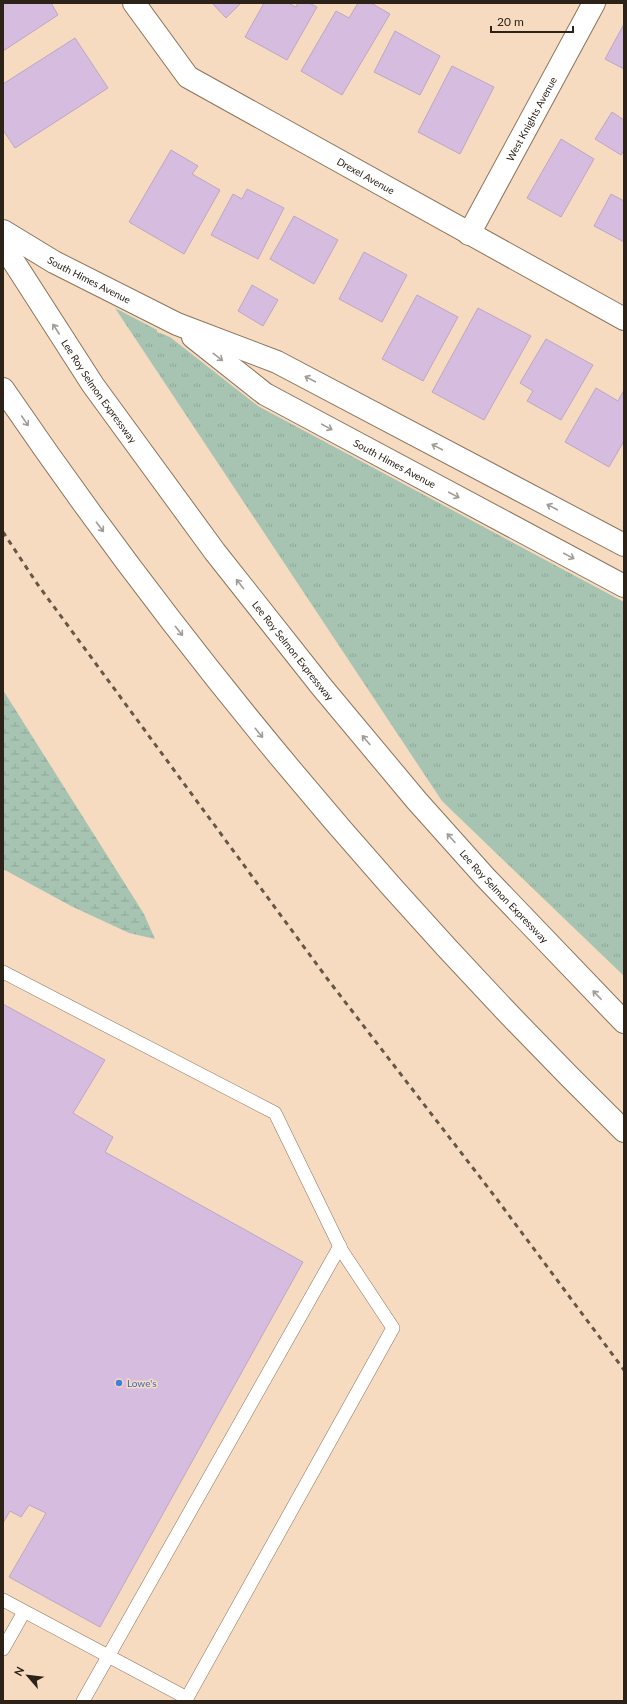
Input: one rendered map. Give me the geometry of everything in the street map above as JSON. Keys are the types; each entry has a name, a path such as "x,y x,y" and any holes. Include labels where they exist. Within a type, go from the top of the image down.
{"main road":[{"name":"Drexel Avenue","path":"134,3 188,77 468,234 624,319"},
{"name":"West Knights Avenue","path":"468,234 594,3"},
{"name":"South Himes Avenue","path":"3,231 54,262 176,324 277,362 624,545"},
{"name":"Lee Roy Selmon Expressway","path":"3,245 92,385 214,552 340,710 485,877 624,1022"},
{"name":"South Himes Avenue","path":"176,324 265,394 624,586"},
{"path":"3,389 92,516 151,596 296,778 411,910 478,983 547,1055 624,1131"}],"lane":[{"path":"3,972 275,1113 340,1246 393,1328 187,1698 3,1600"},
{"path":"83,1701 340,1246"},
{"path":"3,1650 24,1612"}],"green space":[{"path":"115,308 157,330 157,332 170,337 258,406 624,602 624,976 442,801"},
{"path":"3,690 144,914 155,939 129,933 71,906 3,869"}],"building":[{"path":"3,3 51,3 58,15 3,51"},
{"path":"212,3 241,3 226,18"},
{"path":"264,3 288,3 296,7 298,3 309,3 317,7 287,60 245,37"},
{"path":"358,3 371,3 390,14 342,95 301,71 336,11 349,18"},
{"path":"624,24 624,69 605,59"},
{"path":"395,31 440,56 420,95 374,72"},
{"path":"75,38 108,88 15,148 3,130 3,84"},
{"path":"452,66 494,87 460,154 418,132"},
{"path":"612,112 624,120 624,150 621,155 595,139"},
{"path":"561,139 594,159 561,217 527,198"},
{"path":"171,150 198,166 192,174 220,190 184,254 129,222"},
{"path":"247,189 284,208 258,259 211,235 233,194 242,199"},
{"path":"611,194 624,201 624,242 594,226"},
{"path":"294,216 338,240 314,284 270,259"},
{"path":"364,252 407,275 382,322 339,299"},
{"path":"252,285 278,300 263,326 238,311"},
{"path":"417,295 458,317 423,381 382,359"},
{"path":"478,308 531,336 484,420 432,392"},
{"path":"546,339 593,365 561,420 527,401 533,391 520,383"},
{"path":"596,388 618,401 624,390 624,441 609,467 565,442"},
{"name":"Lowe's","path":"3,1004 105,1060 73,1113 113,1137 105,1152 303,1262 100,1627 9,1577 46,1513 29,1505 21,1517 10,1511 3,1523"}],"railway":[{"path":"3,532 38,585 329,981 496,1198 624,1370"}],"place":[{"name":"Lowe's","path":"119,1383"}]}
